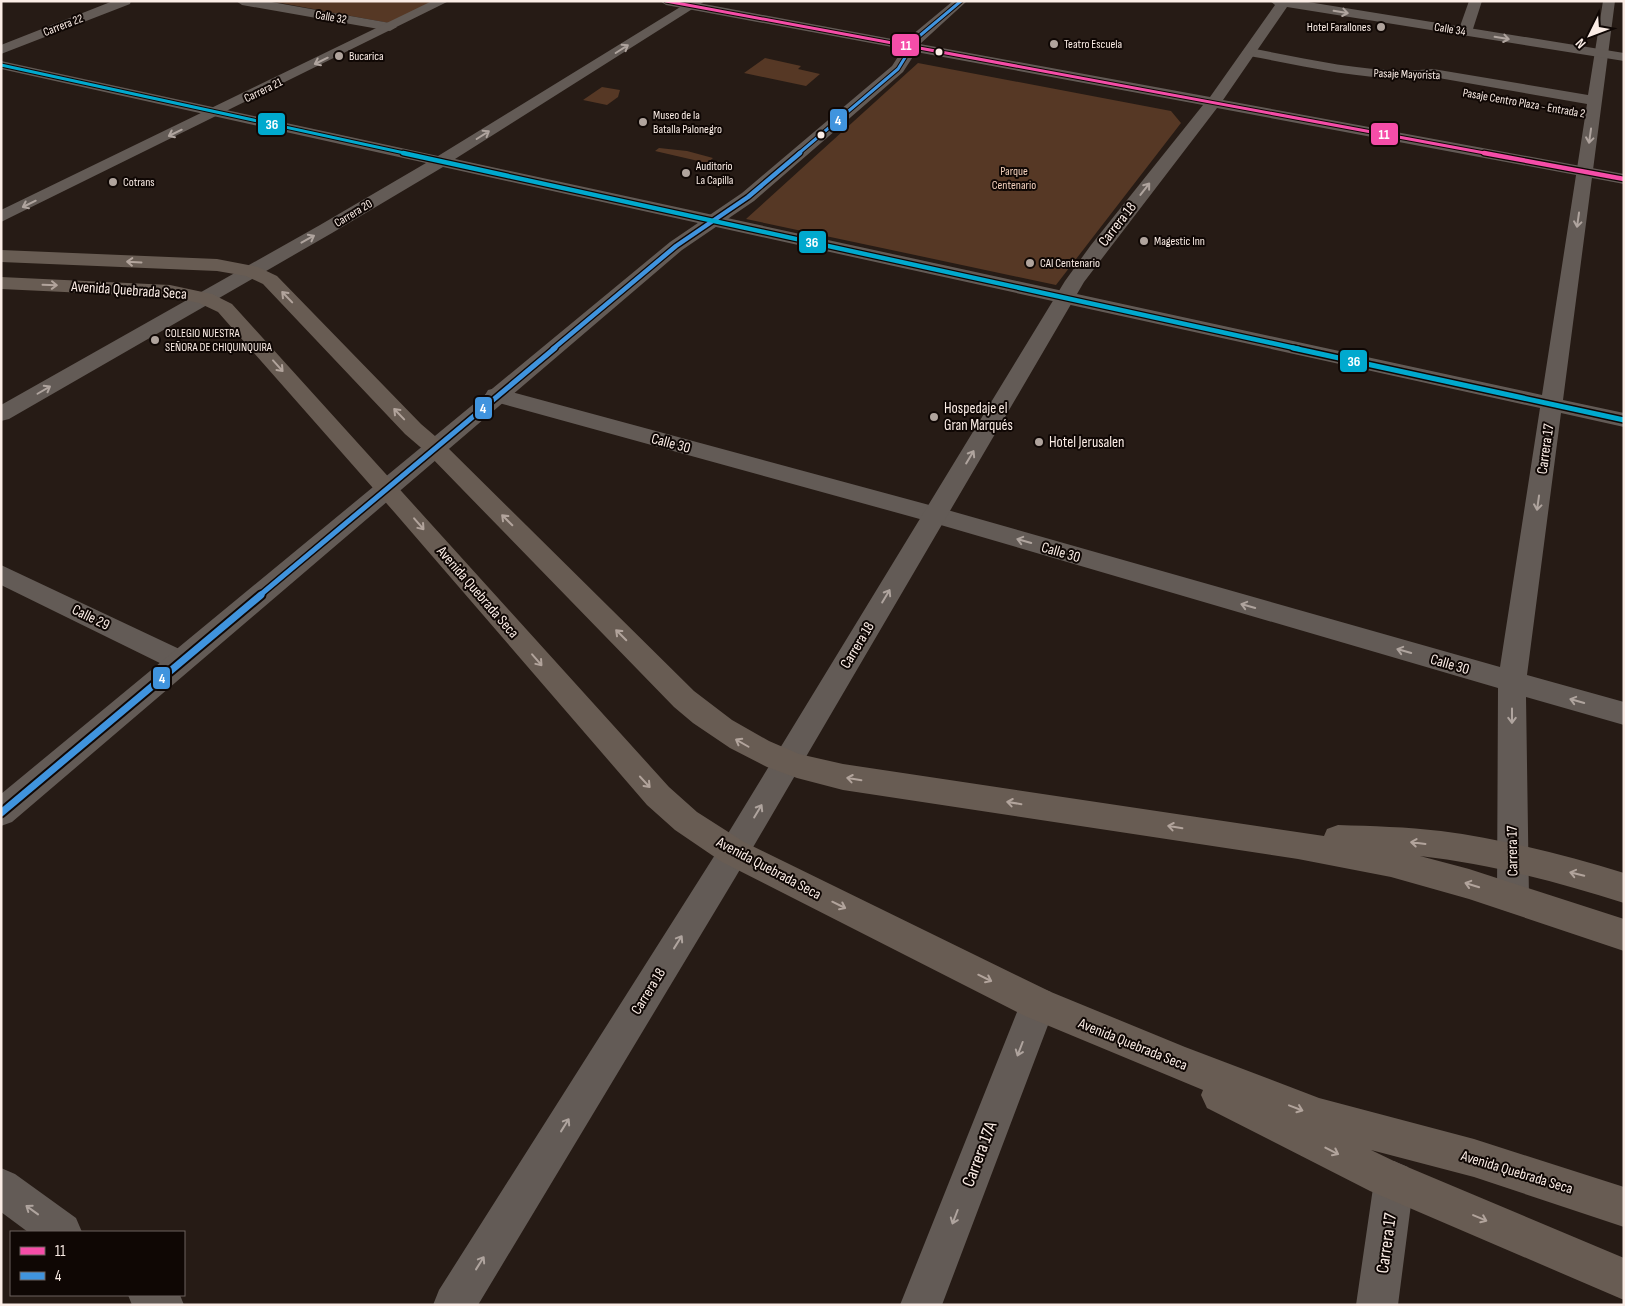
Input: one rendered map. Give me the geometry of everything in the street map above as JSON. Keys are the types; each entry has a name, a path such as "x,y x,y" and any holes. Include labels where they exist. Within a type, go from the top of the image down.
{"main road":[{"name":"Avenida Quebrada Seca","path":"1,256 217,265 251,271 270,280 413,428 684,699 740,742 787,763 843,777 1298,845 1391,863 1469,884 1624,935"},
{"name":"Avenida Quebrada Seca","path":"1,283 161,290 205,298 232,314 658,796 686,821 733,852 1038,1004 1185,1065 1319,1117 1474,1158 1624,1207"},
{"path":"1211,833 1415,842 1512,858 1586,876 1624,888"},
{"path":"1038,1004 1394,1181 1624,1279"}],"street":[{"name":"Carrera 22","path":"1,50 124,1"},
{"name":"Calle 32","path":"242,1 390,28"},
{"name":"Carrera 21","path":"1,218 443,1"},
{"path":"666,1 695,4 910,47 1624,179"},
{"path":"1,813 676,246 748,197 898,68 905,60 910,47 917,38 961,1"},
{"path":"1465,32 1476,1"},
{"name":"Carrera 17","path":"1513,898 1512,682 1609,1"},
{"name":"Calle 34","path":"1281,2 1624,57"},
{"name":"Carrera 18","path":"454,1305 733,852 1065,298 1098,249 1213,103 1281,2"},
{"name":"Carrera 20","path":"1,414 442,160 695,4"},
{"name":"Pasaje Mayorista","path":"1249,52 1358,72 1412,75 1433,72 1594,108"},
{"path":"1,65 1624,420"},
{"name":"Pasaje Centro Plaza - Entrada 2","path":"1397,80 1556,109"},
{"name":"Pasaje Centro Plaza - Entrada 2","path":"1575,112 1594,108"},
{"name":"Calle 30","path":"496,396 935,515 1624,714"},
{"name":"Calle 29","path":"1,574 180,661"},
{"name":"Carrera 17A","path":"921,1305 1038,1004"},
{"name":"Carrera 17","path":"1377,1305 1394,1181"},
{"path":"1,1188 61,1231"},
{"path":"150,1296 163,1305"}],"green space":[{"path":"270,1 434,1 389,23"},
{"path":"765,58 801,66 798,69 820,74 806,86 744,73"},
{"name":"Parque Centenario","path":"918,63 1171,111 1181,123 1056,285 746,219"},
{"path":"602,87 620,90 618,97 607,105 583,100"},
{"path":"659,148 687,151 713,158 707,163 655,151"}],"transit line":[{"name":"11","path":"666,1 1624,179"},
{"name":"4","path":"1,813 676,246 748,197 898,69 917,38 961,1"},
{"name":"36","path":"1,65 1624,420"}],"place":[{"name":"Hotel Farallones","path":"1381,27"},
{"name":"Teatro Escuela","path":"1054,44"},
{"name":"Bucarica","path":"339,56"},
{"name":"Museo de la Batalla Palonegro","path":"643,122"},
{"name":"Auditorio La Capilla","path":"686,173"},
{"name":"Cotrans","path":"113,182"},
{"name":"Magestic Inn","path":"1144,241"},
{"name":"CAI Centenario","path":"1030,263"},
{"name":"COLEGIO NUESTRA SEÑORA DE CHIQUINQUIRA","path":"155,340"},
{"name":"Hospedaje el Gran Marqués","path":"934,417"},
{"name":"Hotel Jerusalen","path":"1039,442"}]}
